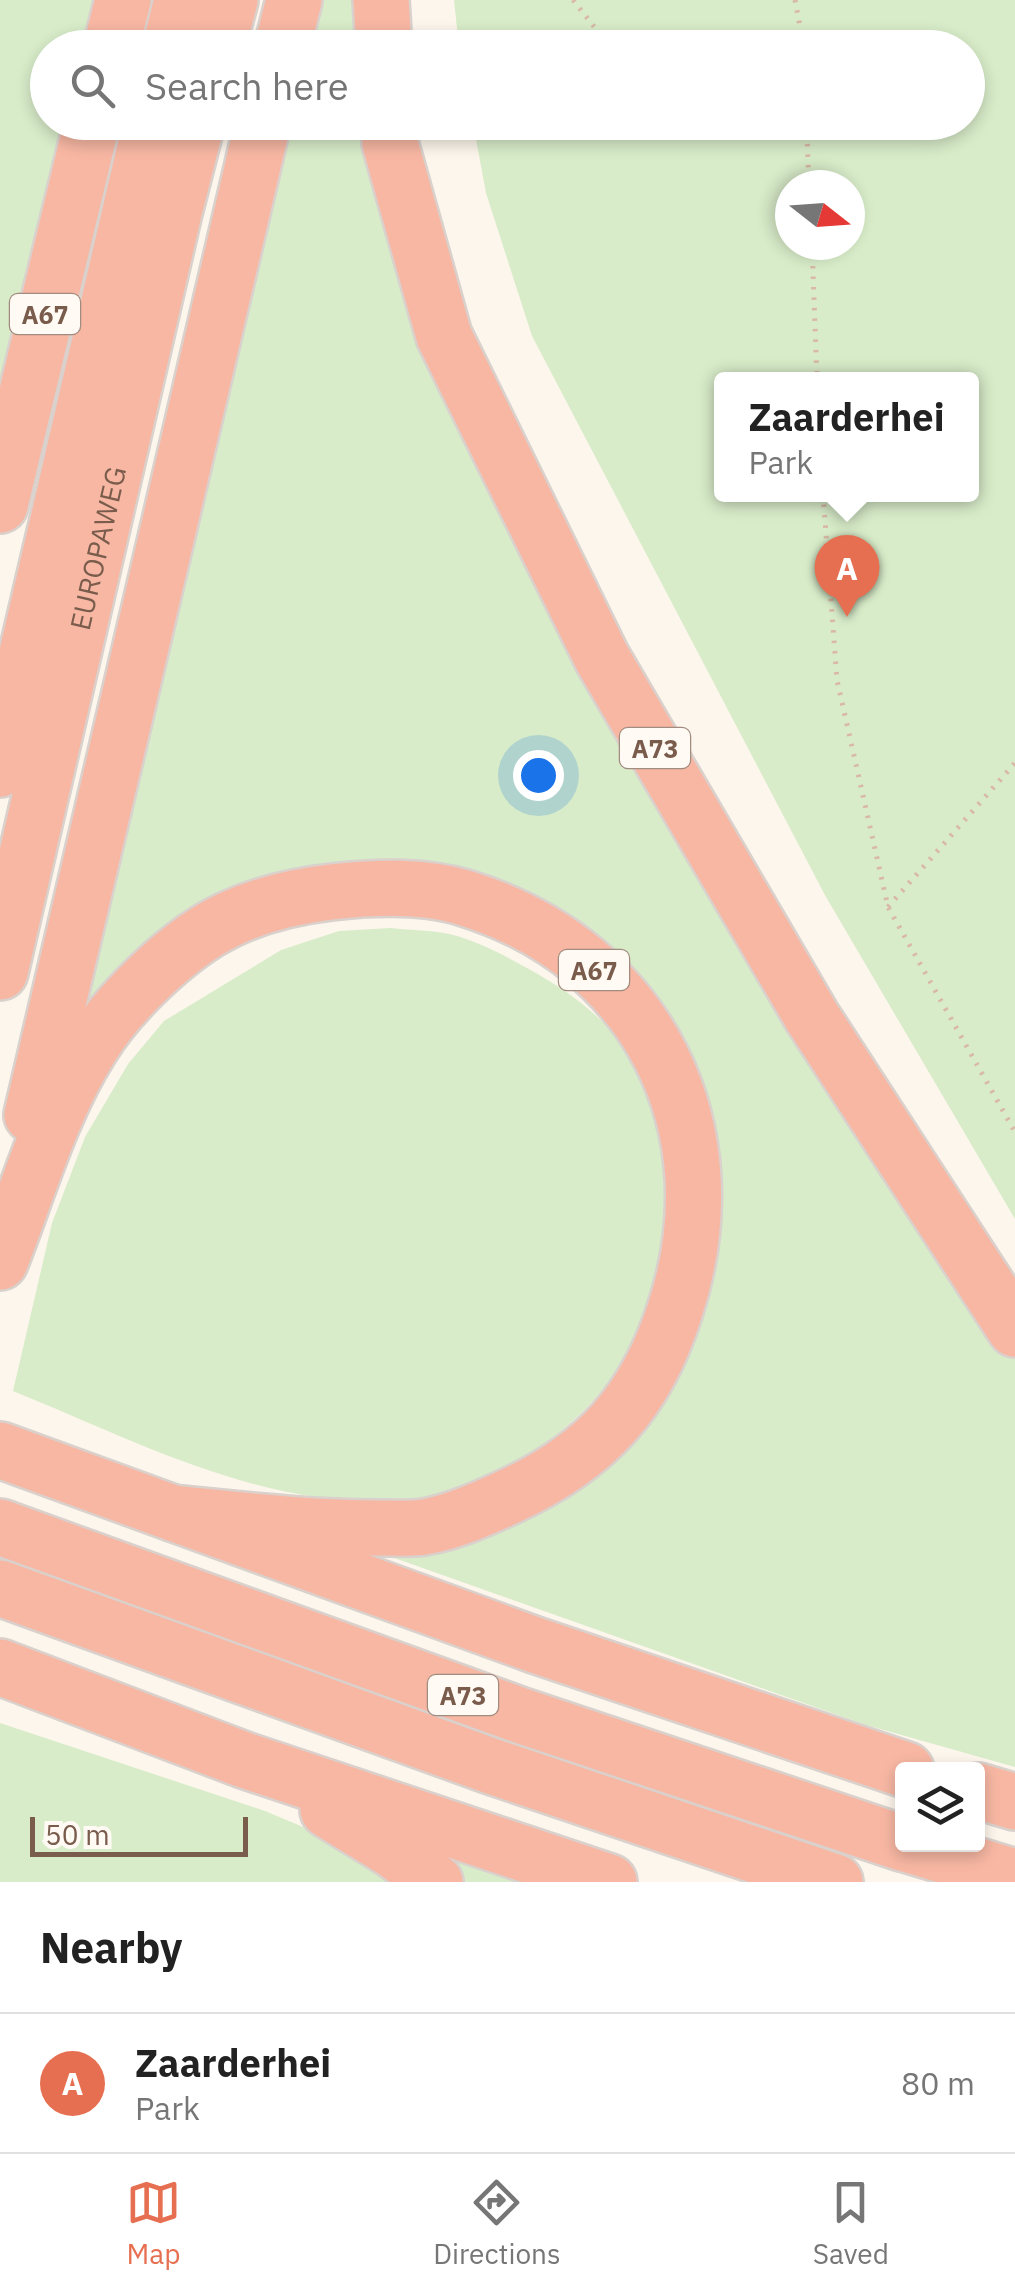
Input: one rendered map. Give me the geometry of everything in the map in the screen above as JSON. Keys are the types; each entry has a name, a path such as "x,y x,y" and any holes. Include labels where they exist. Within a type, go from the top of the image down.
{"highway":[{"path":"116,30 123,0"},
{"path":"174,30 182,0"},
{"path":"222,30 230,0"},
{"path":"286,30 294,0"},
{"path":"381,0 383,30"},
{"name":"A67","path":"0,505 88,140"},
{"name":"EUROPAWEG","path":"0,769 147,140"},
{"name":"EUROPAWEG","path":"0,972 193,140"},
{"name":"A67","path":"0,1258 259,140"},
{"name":"A73","path":"390,140 444,336 602,658 812,1017 1015,1329"},
{"name":"A67","path":"0,1258 65,1095 92,1045 134,994 183,949 227,920 302,896 382,886 462,896 536,926 586,963 618,993 654,1040 686,1120 694,1170 694,1231 684,1283 663,1349 640,1390 599,1440 549,1478 478,1511 422,1527 333,1528 173,1513"},
{"name":"A73","path":"21,1457 536,1645 895,1766"},
{"name":"A73","path":"13,1532 519,1715 895,1841"},
{"name":"A73","path":"8,1591 491,1766 835,1882"},
{"path":"0,1668 244,1760 609,1882"},
{"path":"244,1760 393,1850 434,1882"},
{"path":"985,1793 1015,1802"},
{"name":"A73","path":"931,1852 1015,1877"}],"path":[{"path":"573,0 597,30"},
{"path":"796,0 801,30"},
{"path":"807,140 808,170"},
{"path":"813,260 817,372"},
{"path":"824,502 837,680 888,907 1015,1132"},
{"path":"888,907 1015,763"}],"green space":[{"path":"0,0 104,0 96,30 30,30 30,140 69,140 0,422"},
{"path":"317,0 355,0 358,30 311,30"},
{"path":"454,0 1015,0 1015,1219 826,897 532,336 486,193 476,140 985,140 985,30 457,30"},
{"path":"285,140 373,140 404,275 951,1270 1015,1357 1015,1767 866,1725 338,1538 581,1465 707,1178 578,931 328,871 76,1058"},
{"path":"391,928 465,939 497,952 572,996 611,1031 648,1096 667,1175 667,1229 638,1330 614,1375 598,1395 559,1433 501,1471 446,1494 387,1502 337,1500 242,1481 149,1448 13,1391 52,1223 85,1137 128,1064 164,1021 281,950 339,931"},
{"path":"0,1723 265,1811 327,1837 392,1882 0,1882"},
{"path":"399,1840 530,1882 449,1882"}],"place":[{"name":"Zaarderhei","path":"847,617"}]}
